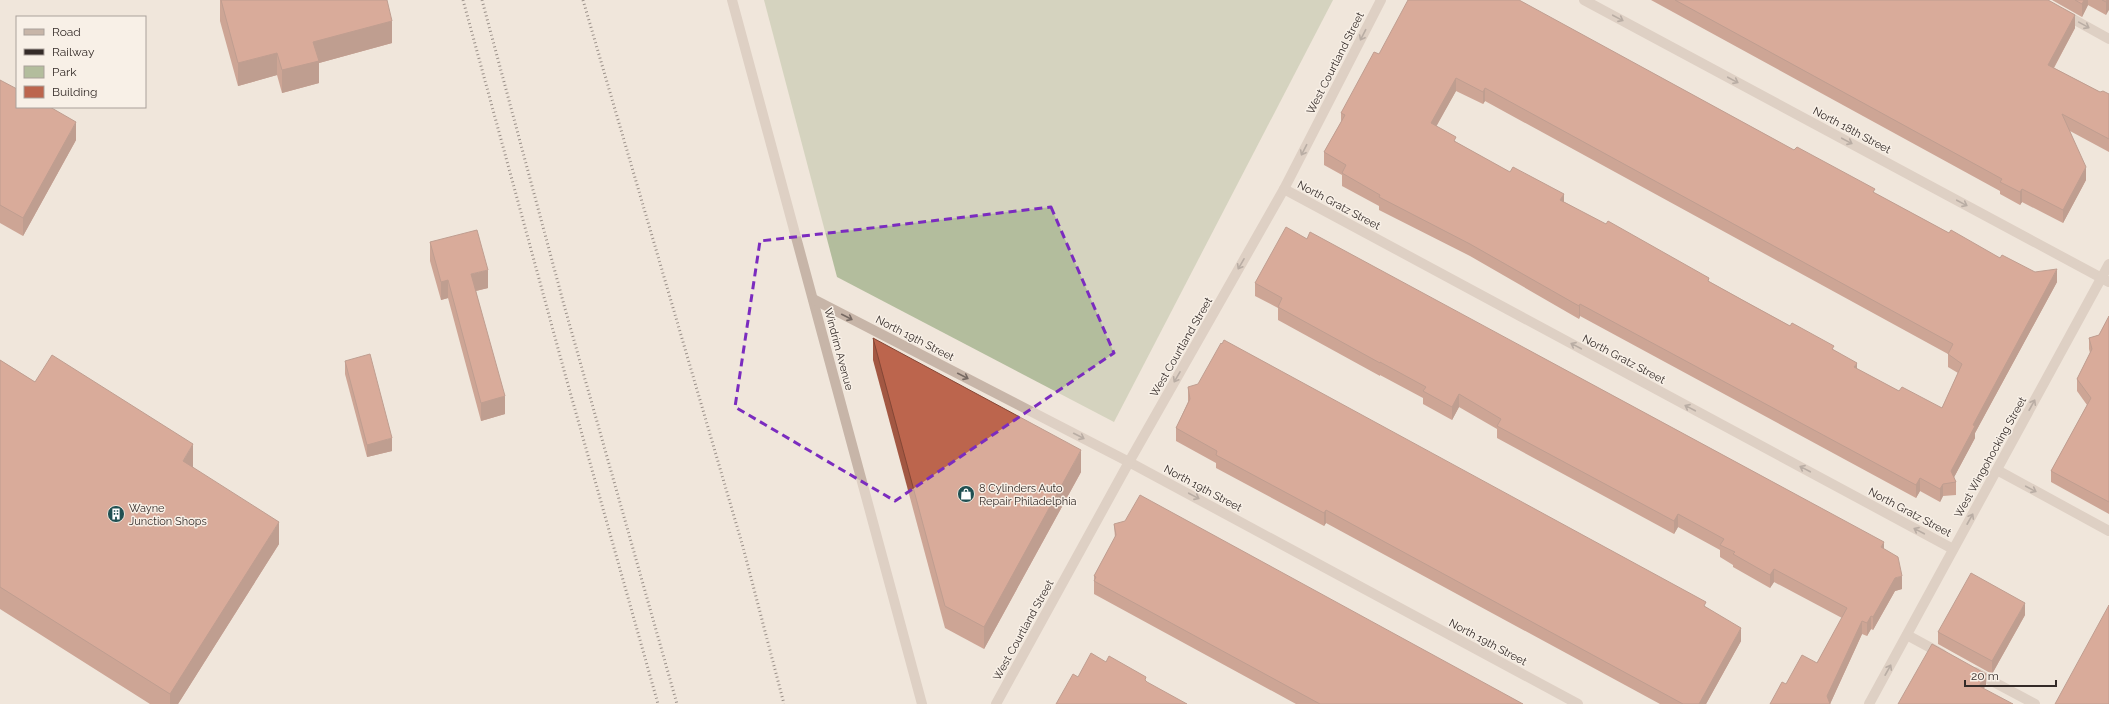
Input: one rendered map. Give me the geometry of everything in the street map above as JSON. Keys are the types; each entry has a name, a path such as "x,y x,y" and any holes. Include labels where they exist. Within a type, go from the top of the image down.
{"street":[{"name":"Windrim Avenue","path":"732,0 922,704"},
{"name":"West Courtland Street","path":"996,704 1129,462 1284,189 1381,0"},
{"name":"North 18th Street","path":"1584,0 2105,280"},
{"path":"2057,11 2109,39"},
{"name":"North Gratz Street","path":"1284,189 1954,549"},
{"name":"West Wingohocking Street","path":"1869,704 1997,470 2105,280 2109,264"},
{"name":"North 19th Street","path":"813,299 1129,462 1578,704"},
{"path":"1997,470 2109,531"},
{"path":"1907,635 1954,661"},
{"path":"1968,668 2035,704"}],"highlighted area":[{"path":"1051,207 1114,353 895,501 735,407 760,241"}],"green space":[{"path":"764,0 1333,0 1114,422 837,277"}],"building":[{"path":"221,0 387,0 392,21 313,42 319,61 282,70 277,53 238,63"},
{"path":"1408,0 1519,0 1794,150 1797,147 1875,189 1873,192 1949,233 1951,230 2000,258 2002,255 2035,272 2057,269 1973,425 1975,426 1951,471 1956,482 1943,484 1940,489 1920,478 1916,485 1580,304 1579,306 1470,244 1379,197 1380,195 1342,173 1346,165 1324,152 1345,115 1341,113 1374,52 1379,54","holes":["1456,78 1483,92 1485,88 1953,344 1948,354 1962,364 1942,408 1902,387 1899,391 1854,367 1857,363 1832,349 1834,346 1792,323 1790,326 1708,281 1709,278 1608,221 1606,224 1560,200 1564,194 1513,167 1510,172 1454,141 1456,137 1431,123"]},
{"path":"1675,0 2048,0 2075,15 2048,65 2100,92 2103,91 2109,94 2109,139 2062,114 2086,167 2063,210 2022,189 2020,192 2000,182 2002,179"},
{"path":"2075,0 2084,0 2082,4"},
{"path":"0,80 16,88 16,108 52,108 76,122 23,218 0,205"},
{"path":"1286,227 1307,239 1310,232 1884,542 1881,547 1898,557 1902,576 1895,578 1873,617 1871,616 1867,623 1862,621 1827,696 1830,704 1770,704 1782,682 1786,684 1802,655 1817,663 1847,608 1774,569 1770,575 1733,554 1735,552 1720,545 1724,539 1678,514 1674,521 1497,426 1501,419 1459,394 1452,407 1423,391 1426,387 1278,307 1282,298 1255,283"},
{"path":"477,230 488,270 471,274 505,396 481,403 448,280 441,282 430,242"},
{"path":"2109,316 2109,502 2051,471 2091,398 2077,379 2092,349 2089,338 2099,335"},
{"path":"873,338 1081,450 984,627 945,606"},
{"path":"1224,340 1706,602 1704,606 1741,628 1699,704 1683,704 1326,510 1324,513 1216,455 1217,451 1176,428 1190,399 1188,387 1198,384"},
{"path":"370,354 392,438 367,445 345,361"},
{"name":"Wayne Junction Shops","path":"52,355 193,444 183,461 279,522 170,694 0,587 0,360 35,382"},
{"path":"1140,495 1523,704 1320,704 1094,581 1096,577 1094,576 1116,535 1114,524 1125,521"},
{"path":"1971,573 2025,603 1992,661 1938,632"},
{"path":"2109,605 2109,704 2055,704"},
{"path":"1932,644 1986,674 1979,686 2013,704 1898,704"},
{"path":"1091,653 1106,662 1109,656 1146,677 1145,680 1147,682 1187,704 1056,704 1073,674 1078,677"}],"railway":[{"path":"463,0 565,374 658,704"},
{"path":"482,0 564,305 677,704"},
{"path":"583,0 743,547 784,704"}],"place":[{"name":"8 Cylinders Auto Repair Philadelphia","path":"966,494"},
{"name":"Wayne Junction Shops","path":"116,514"}]}
